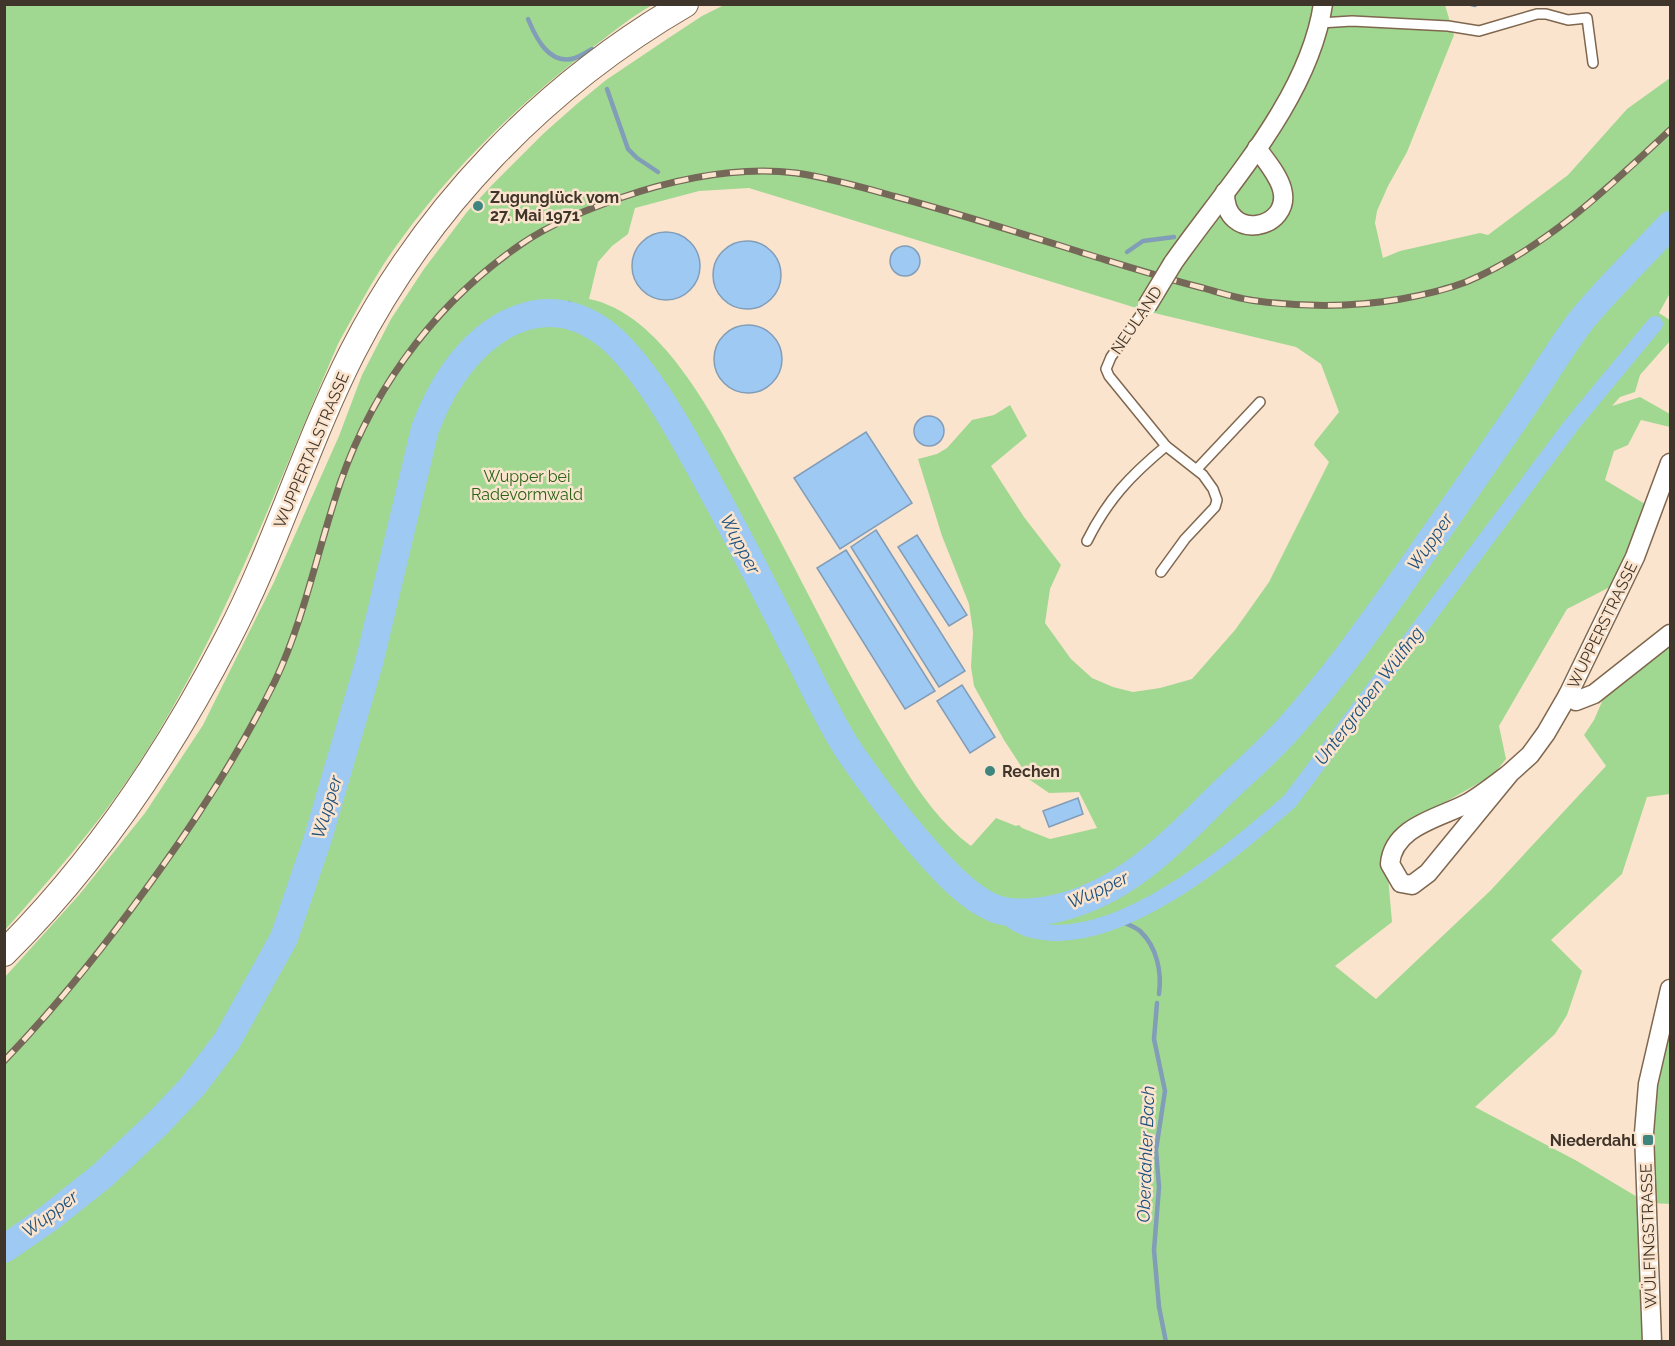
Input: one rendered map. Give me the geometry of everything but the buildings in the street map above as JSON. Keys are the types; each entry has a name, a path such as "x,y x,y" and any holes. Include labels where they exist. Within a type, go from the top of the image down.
{"main road":[{"name":"WUPPERTALSTRASSE","path":"4,953 67,884 92,852 144,781 178,728 229,636 270,548 352,353 416,248 471,179 530,118 614,50 685,4"}],"street":[{"name":"NEULAND","path":"1147,306 1173,263 1257,148 1297,82 1320,23 1323,4"},
{"path":"1225,192 1227,208 1239,222 1247,225 1268,223 1278,211 1283,198 1281,185 1257,148"},
{"name":"WUPPERSTRASSE","path":"1510,773 1469,802 1416,827 1400,838 1393,850 1390,864 1401,883 1412,885 1428,873 1510,773 1536,748 1568,695 1639,550 1671,463"},
{"path":"1568,695 1576,701 1594,694 1671,634"},
{"name":"WÜLFINGSTRASSE","path":"1652,1341 1644,1133 1648,1084 1671,989"}],"lane":[{"path":"1320,23 1352,21 1448,26 1479,31 1537,14 1568,20 1587,18 1593,63"},
{"name":"NEULAND","path":"1147,306 1115,351 1106,369 1113,383 1166,446 1197,468 1213,489 1217,500 1216,506 1174,552 1161,573"},
{"path":"1197,468 1260,402"},
{"path":"1087,542 1100,515 1113,497 1166,446"}],"green space":[{"path":"5,4 652,5 566,68 515,112 444,185 393,251 338,344 245,563 193,670 164,722 103,814 5,930"},
{"name":"Wupper bei Radevormwald","path":"726,4 1445,5 1454,35 1407,152 1377,211 1375,223 1383,258 1400,251 1480,233 1488,235 1568,175 1627,109 1670,78 1670,293 1659,313 1670,320 1670,341 1640,375 1635,392 1620,397 1612,406 1640,397 1670,414 1670,427 1641,420 1628,445 1614,451 1605,480 1645,504 1629,548 1610,587 1567,609 1499,726 1506,759 1493,775 1419,817 1388,876 1392,922 1335,966 1376,999 1490,891 1606,766 1584,735 1594,720 1611,681 1670,634 1670,794 1647,797 1622,874 1551,940 1582,971 1567,1015 1555,1034 1475,1107 1577,1161 1639,1198 1648,1341 5,1341 4,978 79,895 145,813 203,725 274,582 339,436 362,375 391,319 424,269 467,212 544,133 606,80 702,16","holes":["749,188 1146,311 1296,347 1321,364 1339,412 1314,445 1329,462 1269,582 1235,630 1192,679 1160,688 1133,692 1092,678 1071,659 1045,623 1050,589 1061,565 1024,517 991,466 1027,436 1010,405 994,415 972,420 947,448 937,454 918,459 942,536 969,604 973,632 971,667 974,686 1004,740 1030,780 1049,793 1079,792 1097,828 1050,839 1019,825 1016,826 996,818 971,846 958,836 936,812 898,758 848,670 731,449 682,369 639,324 615,308 589,299 598,262 612,246 628,234 635,208 699,191"]},
{"path":"1670,1021 1670,1204 1652,1203 1651,1098"}],"water":[{"path":"673,232 685,238 694,247 700,259 698,279 690,290 673,300 659,300 642,290 634,279 632,259 642,242 653,234"},
{"path":"754,241 766,247 775,256 781,268 779,288 771,299 754,309 740,309 723,299 715,288 713,268 723,251 734,243"},
{"path":"905,246 916,250 920,261 916,272 905,276 894,272 890,261 894,250"},
{"path":"755,325 767,331 776,340 782,352 780,372 772,383 755,393 741,393 724,383 716,372 714,352 724,335 735,327"},
{"path":"929,416 940,420 944,431 940,442 929,446 918,442 914,431 918,420"},
{"path":"866,432 912,503 840,549 794,478"},
{"path":"876,530 965,671 939,687 851,547"},
{"path":"917,535 967,615 949,626 898,547"},
{"path":"846,550 935,691 905,709 817,568"},
{"path":"962,685 995,737 970,753 937,701"},
{"path":"1078,798 1083,814 1049,827 1043,811"}],"waterway":[{"path":"1471,4 1475,5"},
{"path":"528,19 545,49 558,58 575,58 592,49 594,51"},
{"path":"607,89 628,149 658,172"},
{"name":"Wupper","path":"4,1249 49,1218 103,1175 192,1087 227,1041 284,938 318,838 369,663 425,429 451,377 467,356 504,325 525,317 547,313 569,316 592,325 614,341 628,356 656,393 682,435 748,556 830,719 866,776 916,839 942,868 974,897 996,909 1034,912 1086,899 1132,874 1174,841 1280,738 1322,689 1384,607 1584,317 1670,225"},
{"path":"1127,252 1143,241 1174,237"},
{"path":"568,314 569,303"},
{"name":"Untergraben Wülfing","path":"996,909 1018,924 1032,930 1065,933 1099,926 1135,912 1170,893 1237,846 1290,801 1573,423 1655,324"},
{"name":"Oberdahler Bach","path":"1118,920 1140,931 1151,944 1159,969 1159,994"},
{"name":"Oberdahler Bach","path":"1157,1003 1154,1039 1165,1091 1156,1150 1159,1187 1154,1250 1159,1307 1166,1342"}],"railway":[{"path":"4,1061 65,993 141,896 206,802 249,731 285,659 301,615 347,464 383,392 405,358 458,296 488,269 544,230 607,203 662,185 729,173 774,171 821,177 845,183 1237,297 1293,304 1366,304 1442,290 1466,282 1523,252 1575,215 1670,130"}],"place":[{"name":"Zugunglück vom 27. Mai 1971","path":"478,206"},
{"name":"Rechen","path":"990,771"},
{"name":"Niederdahl","path":"1648,1140"}]}
